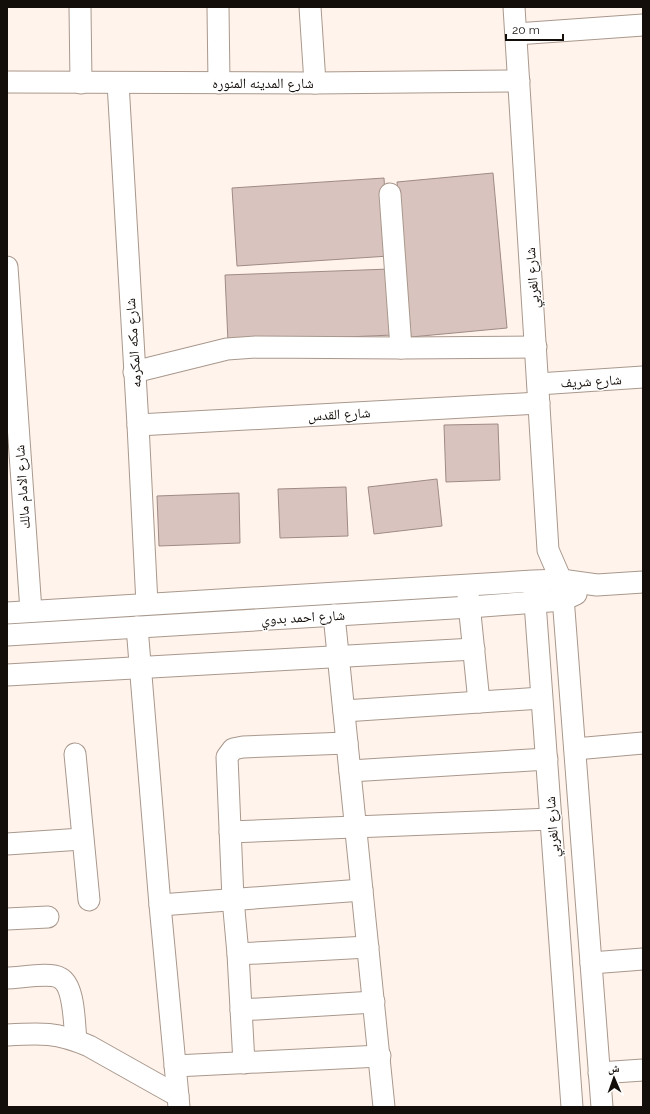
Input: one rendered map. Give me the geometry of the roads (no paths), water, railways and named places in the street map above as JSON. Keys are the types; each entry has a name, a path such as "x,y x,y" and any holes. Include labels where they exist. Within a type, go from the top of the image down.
{"street":[{"path":"80,7 81,82"},
{"path":"218,7 219,83"},
{"path":"310,7 315,83"},
{"name":"شارع الغربي","path":"514,7 548,550 562,590 602,1107"},
{"path":"516,34 643,25"},
{"name":"شارع المدينه المنوره","path":"7,82 315,83 519,81"},
{"name":"شارع مكه المكرمه","path":"118,82 147,604"},
{"path":"390,194 401,348"},
{"name":"شارع الامام مالك","path":"7,267 31,611"},
{"path":"134,372 227,349 256,347 536,347"},
{"name":"شارع شريف","path":"539,393 643,377"},
{"name":"شارع القدس","path":"138,425 539,393"},
{"name":"شارع الغربي","path":"548,550 533,581 572,1107"},
{"name":"شارع احمد بدوي","path":"7,613 533,581 562,590"},
{"name":"شارع احمد بدوي","path":"7,635 535,602 562,590 597,585 643,582"},
{"path":"468,586 478,702"},
{"path":"334,615 357,826 384,1107"},
{"path":"137,627 160,905 179,1102"},
{"path":"7,676 474,649"},
{"path":"344,711 541,698"},
{"path":"244,1063 238,954 233,899 226,766 227,757 233,749 242,747 348,743"},
{"path":"575,749 643,743"},
{"path":"75,754 89,900"},
{"path":"350,771 546,759"},
{"path":"230,832 551,819"},
{"path":"7,844 82,839"},
{"path":"160,905 362,890"},
{"path":"7,919 48,916"},
{"path":"238,954 368,947"},
{"path":"591,963 643,959"},
{"path":"7,978 49,976 60,978 68,985 71,995 76,1040"},
{"path":"241,1010 374,1002"},
{"path":"7,1035 48,1033 76,1040 89,1046 179,1102"},
{"path":"175,1066 380,1056"},
{"path":"599,1073 643,1070"}]}
